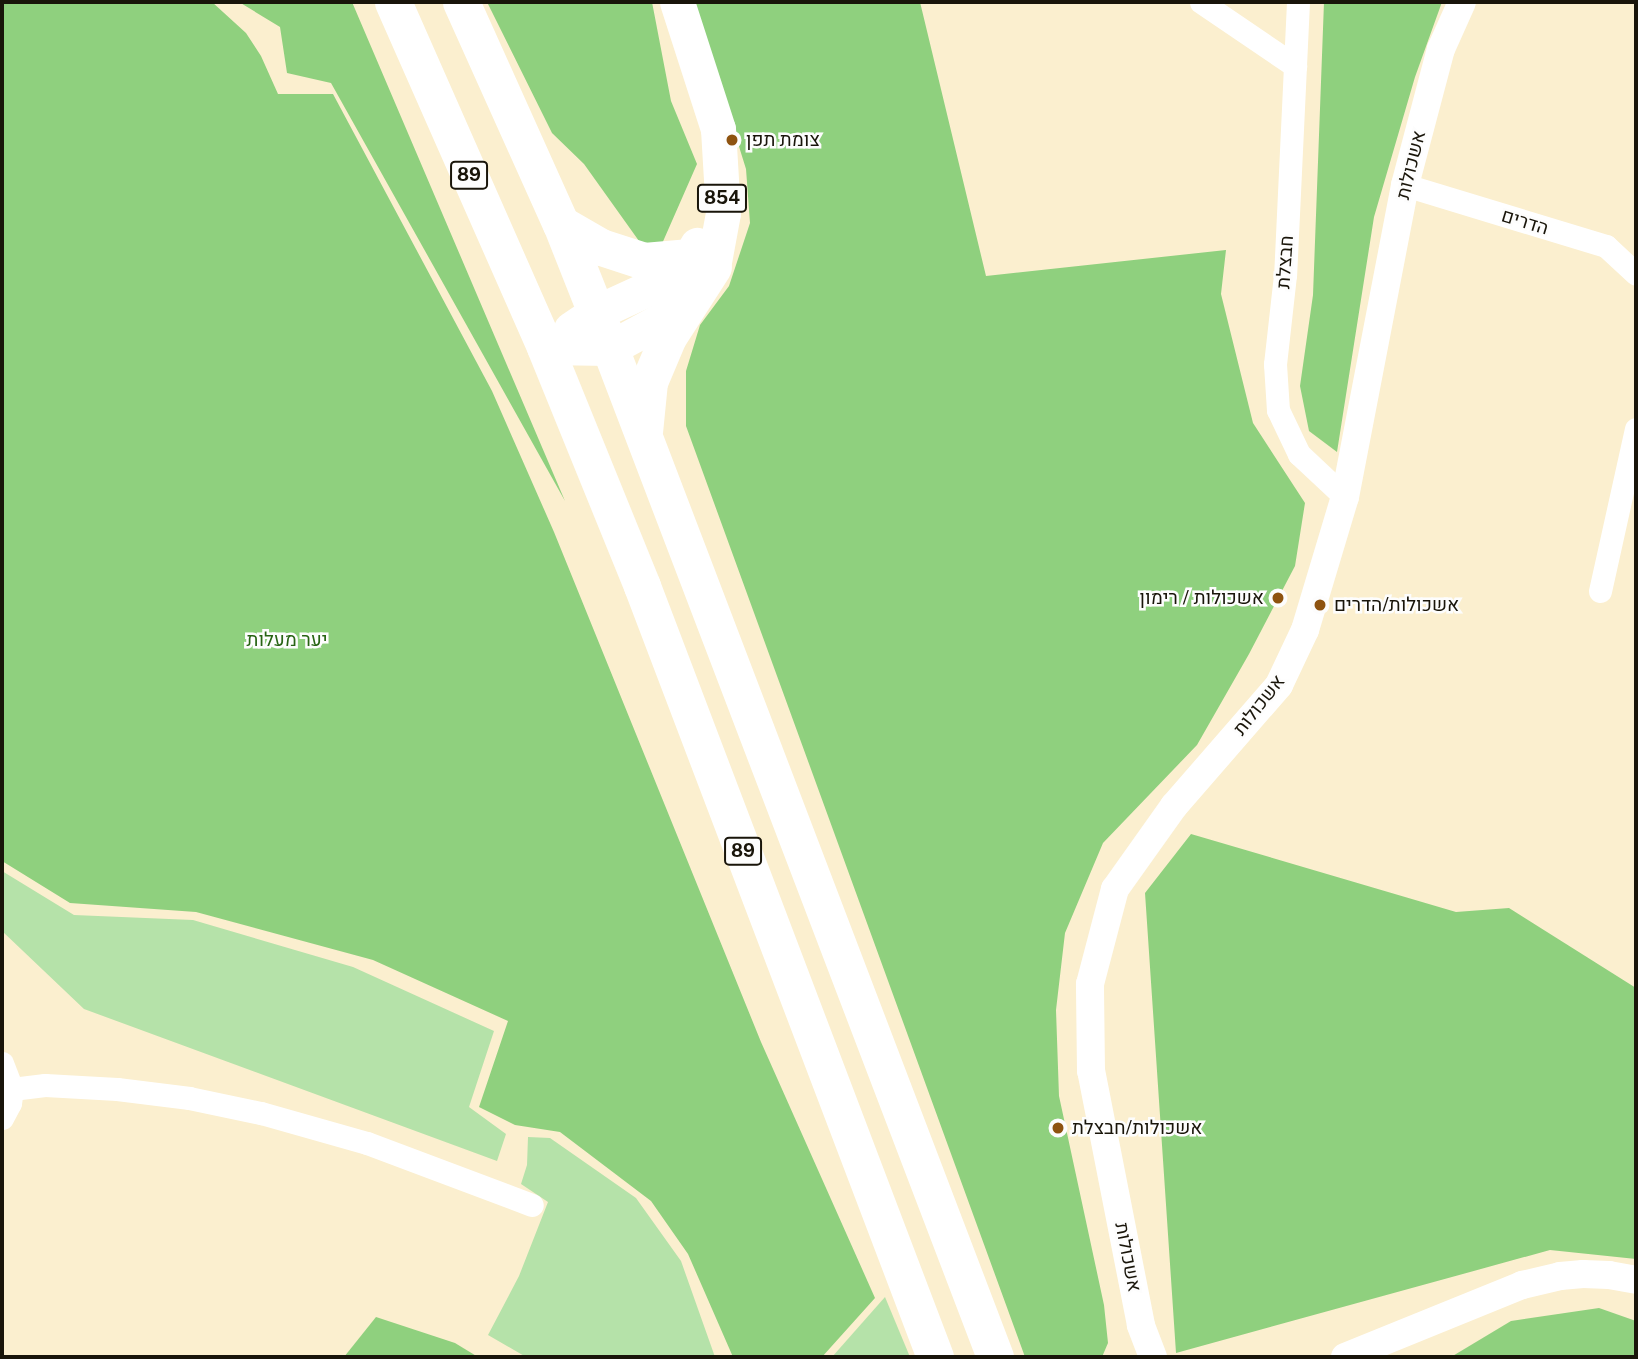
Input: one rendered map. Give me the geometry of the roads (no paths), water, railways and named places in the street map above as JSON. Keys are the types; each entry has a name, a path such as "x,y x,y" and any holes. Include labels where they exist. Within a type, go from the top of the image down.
{"highway":[{"name":"89","path":"393,2 545,347 642,586 935,1357"},
{"path":"461,2 561,224 610,348 995,1357"},
{"path":"561,224 601,247 644,261 701,262 649,382 643,436"}],"main road":[{"name":"854","path":"545,347 610,348 665,318 689,300 701,262 718,129 677,2"},
{"name":"854","path":"545,347 595,313 701,262"}],"street":[{"path":"1201,2 1295,66"},
{"name":"חבצלת","path":"1298,2 1286,275 1275,364 1278,410 1299,454 1345,496"},
{"name":"אשכולות","path":"1147,1352 1091,1071 1090,984 1115,889 1174,806 1279,685 1305,630 1345,496 1405,186 1441,49 1462,2"},
{"name":"הדרים","path":"1405,186 1606,246 1636,274"},
{"path":"1600,591 1636,429"},
{"path":"2,1063 12,1089 10,1102 2,1118"},
{"path":"12,1089 45,1085 117,1089 189,1098 261,1113 367,1143 532,1205"},
{"path":"1345,1357 1522,1285 1560,1276 1583,1274 1636,1280"}],"place":[{"name":"צומת תפן","path":"732,140"},
{"name":"אשכולות / רימון","path":"1278,598"},
{"name":"אשכולות/הדרים","path":"1320,605"},
{"name":"אשכולות/חבצלת","path":"1058,1128"}],"park label":[{"name":"יער מעלות","path":"287,640"}]}
